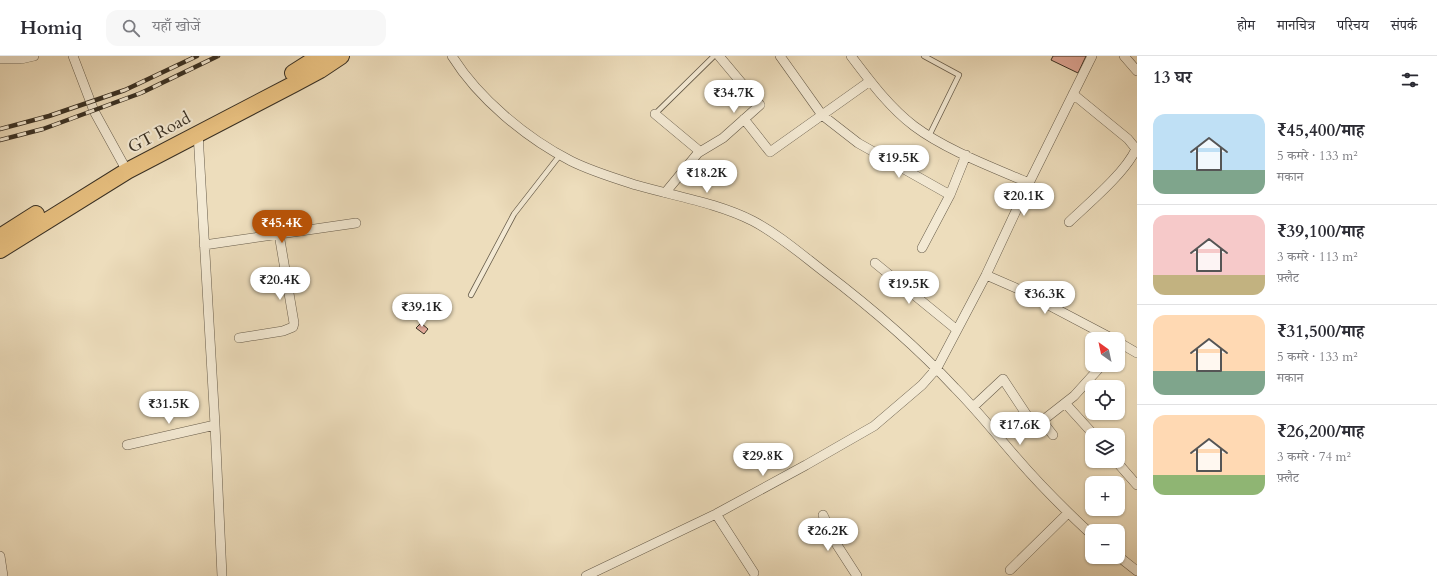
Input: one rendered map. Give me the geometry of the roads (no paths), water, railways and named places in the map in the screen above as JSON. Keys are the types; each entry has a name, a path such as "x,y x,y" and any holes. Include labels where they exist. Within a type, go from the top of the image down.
{"highway":[{"name":"GT Road","path":"0,236 212,116 262,92 320,56"},
{"name":"GT Road","path":"0,250 124,167 198,133 301,81 341,56"}],"street":[{"path":"0,59 34,56"},
{"path":"73,56 94,110 124,167"},
{"path":"452,56 465,75 494,106 530,136 560,155 604,174 739,215 768,230 866,305 937,368 1030,473 1085,529"},
{"path":"665,193 698,153 723,138 760,105 719,56"},
{"path":"780,56 822,115 858,143 950,195"},
{"path":"851,56 889,103 929,136 966,155 1029,183"},
{"path":"586,576 716,514 806,465 874,426 922,385 937,368 986,275 1029,183 1092,56"},
{"path":"1124,56 1137,71"},
{"path":"744,119 770,152 870,81"},
{"path":"1069,222 1121,171 1136,149 1128,139 1073,94"},
{"path":"655,114 697,149 698,153"},
{"path":"198,133 222,576"},
{"path":"922,248 950,195 966,155"},
{"path":"204,245 356,223"},
{"path":"239,338 283,330 292,327 294,323 279,234"},
{"path":"875,263 957,330"},
{"path":"986,275 1018,289 1100,332"},
{"path":"1125,347 1137,353"},
{"path":"973,407 1003,379 1034,426 1074,396 1096,372"},
{"path":"1065,403 1088,428"},
{"path":"1042,421 1053,435"},
{"path":"127,445 215,425"},
{"path":"1122,468 1137,485"},
{"path":"1010,570 1068,513"},
{"path":"716,514 754,573"},
{"path":"823,515 837,545 857,576"},
{"path":"0,556 3,576"},
{"path":"1125,562 1137,571"}],"lane":[{"path":"655,114 714,56"},
{"path":"924,56 959,75 929,136"},
{"path":"471,295 514,214 560,155"}],"railway":[{"path":"0,129 49,116 125,90 197,56"},
{"path":"0,140 43,129 141,93 218,56"}]}
